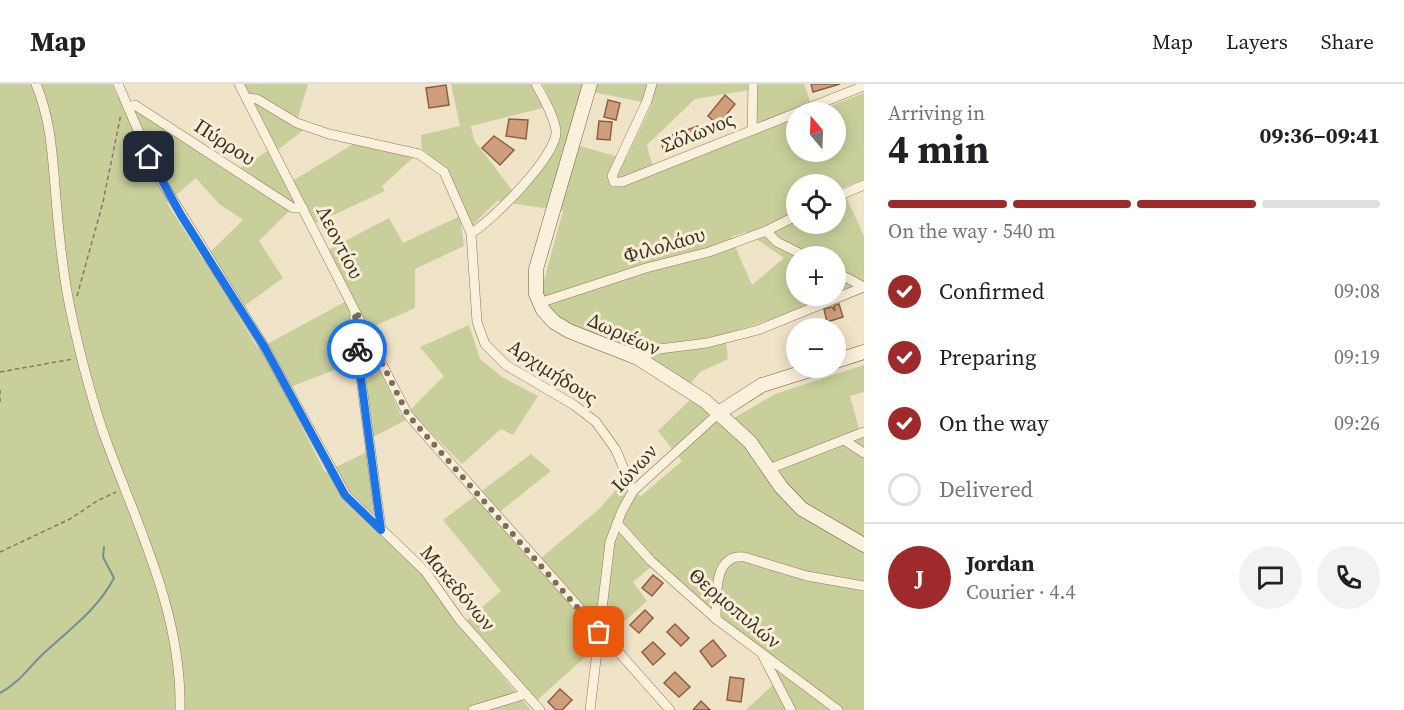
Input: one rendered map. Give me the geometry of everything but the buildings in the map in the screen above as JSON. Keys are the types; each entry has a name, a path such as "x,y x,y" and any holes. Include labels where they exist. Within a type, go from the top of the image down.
{"street":[{"path":"36,84 45,104 54,152 55,186 70,306 82,358 109,447 165,597 174,644 180,710"},
{"name":"Μακεδόνων","path":"118,84 157,174 265,348 341,487 354,506 425,571 459,619 540,710"},
{"name":"Λεοντίου","path":"239,84 408,415 670,710"},
{"path":"471,233 536,171 553,147 556,131 536,84"},
{"path":"539,303 535,286 536,269 590,84"},
{"name":"Σόλωνος","path":"652,84 647,101 612,176 613,182 622,182 786,117"},
{"path":"752,129 753,84"},
{"name":"Σόλωνος","path":"822,102 859,86"},
{"name":"Αρχιμήδους","path":"247,98 257,99 297,123 329,134 419,154 444,172 471,233 477,322 485,345 506,365 574,405 596,422 616,450 633,491"},
{"name":"Πύρρου","path":"128,108 135,105 293,208 303,208"},
{"path":"846,193 864,185"},
{"name":"Φιλολάου","path":"539,303 646,268 709,252 766,231 786,221"},
{"path":"766,231 777,242 786,246"},
{"path":"846,277 864,287"},
{"path":"638,358 659,349 707,343 758,330 788,320 864,287"},
{"name":"Δωριέων","path":"539,303 548,317 561,327 638,358 720,412 750,442 786,494 807,514 864,544"},
{"path":"356,311 354,326 381,530"},
{"path":"846,358 864,352"},
{"name":"Ιώνων","path":"590,710 609,553 616,523 633,491 720,412 752,390 787,378"},
{"path":"769,469 864,432"},
{"path":"844,440 864,453"},
{"name":"Θερμοπυλών","path":"616,523 651,561 716,619 838,710"},
{"path":"716,619 719,574 727,562 737,556 807,576 864,586"},
{"path":"762,655 791,710"},
{"path":"473,710 526,694"}],"path":[{"path":"70,306 76,296 103,202 118,117 128,108"},
{"path":"0,372 82,358"},
{"path":"0,390 0,403"},
{"path":"0,552 70,519 97,501 126,489"}],"green space":[{"path":"0,84 112,84 117,96 234,172 274,147 244,84 308,84 296,124 306,128 270,156 286,185 355,143 415,156 382,186 385,191 316,223 303,204 289,211 259,241 283,278 236,312 258,349 352,298 328,250 389,218 403,243 460,216 464,246 415,269 415,308 361,332 401,415 409,411 444,376 420,347 469,325 480,359 502,377 538,396 513,435 501,429 462,464 414,416 371,438 360,360 283,390 325,472 367,452 375,530 420,571 460,626 501,591 443,520 531,454 551,471 492,518 534,564 600,508 621,484 641,496 682,461 658,431 696,394 732,419 775,394 824,378 846,378 846,371 864,365 864,392 850,396 861,436 864,435 864,710 746,710 778,680 771,657 712,612 658,561 633,582 647,601 532,705 475,644 531,710 0,710","holes":["196,178 219,204 243,220 203,259 167,203"]},
{"path":"451,84 531,84 543,108 471,126 474,140 516,195 545,165 559,139 558,119 543,84 804,84 810,102 786,102 786,162 846,162 846,102 840,102 864,93 864,180 846,187 846,174 786,174 786,234 846,234 846,197 864,236 864,283 846,289 846,246 786,246 786,306 805,306 789,314 725,334 728,359 700,372 687,388 570,329 550,313 541,291 563,211 497,201 473,225 469,225 447,174 422,149 421,135 460,126","holes":["756,89 758,132 654,172 647,145 695,99","583,90 652,104 626,159 569,143","746,232 784,258 752,285 731,237"]}],"waterway":[{"path":"0,693 18,680 100,599 114,578 103,557 104,547"}],"way so far":[{"path":"357,349 354,326 356,311 408,415 599,632"}],"route":[{"path":"149,157 181,215 265,348 345,495 381,530 357,349"}]}
